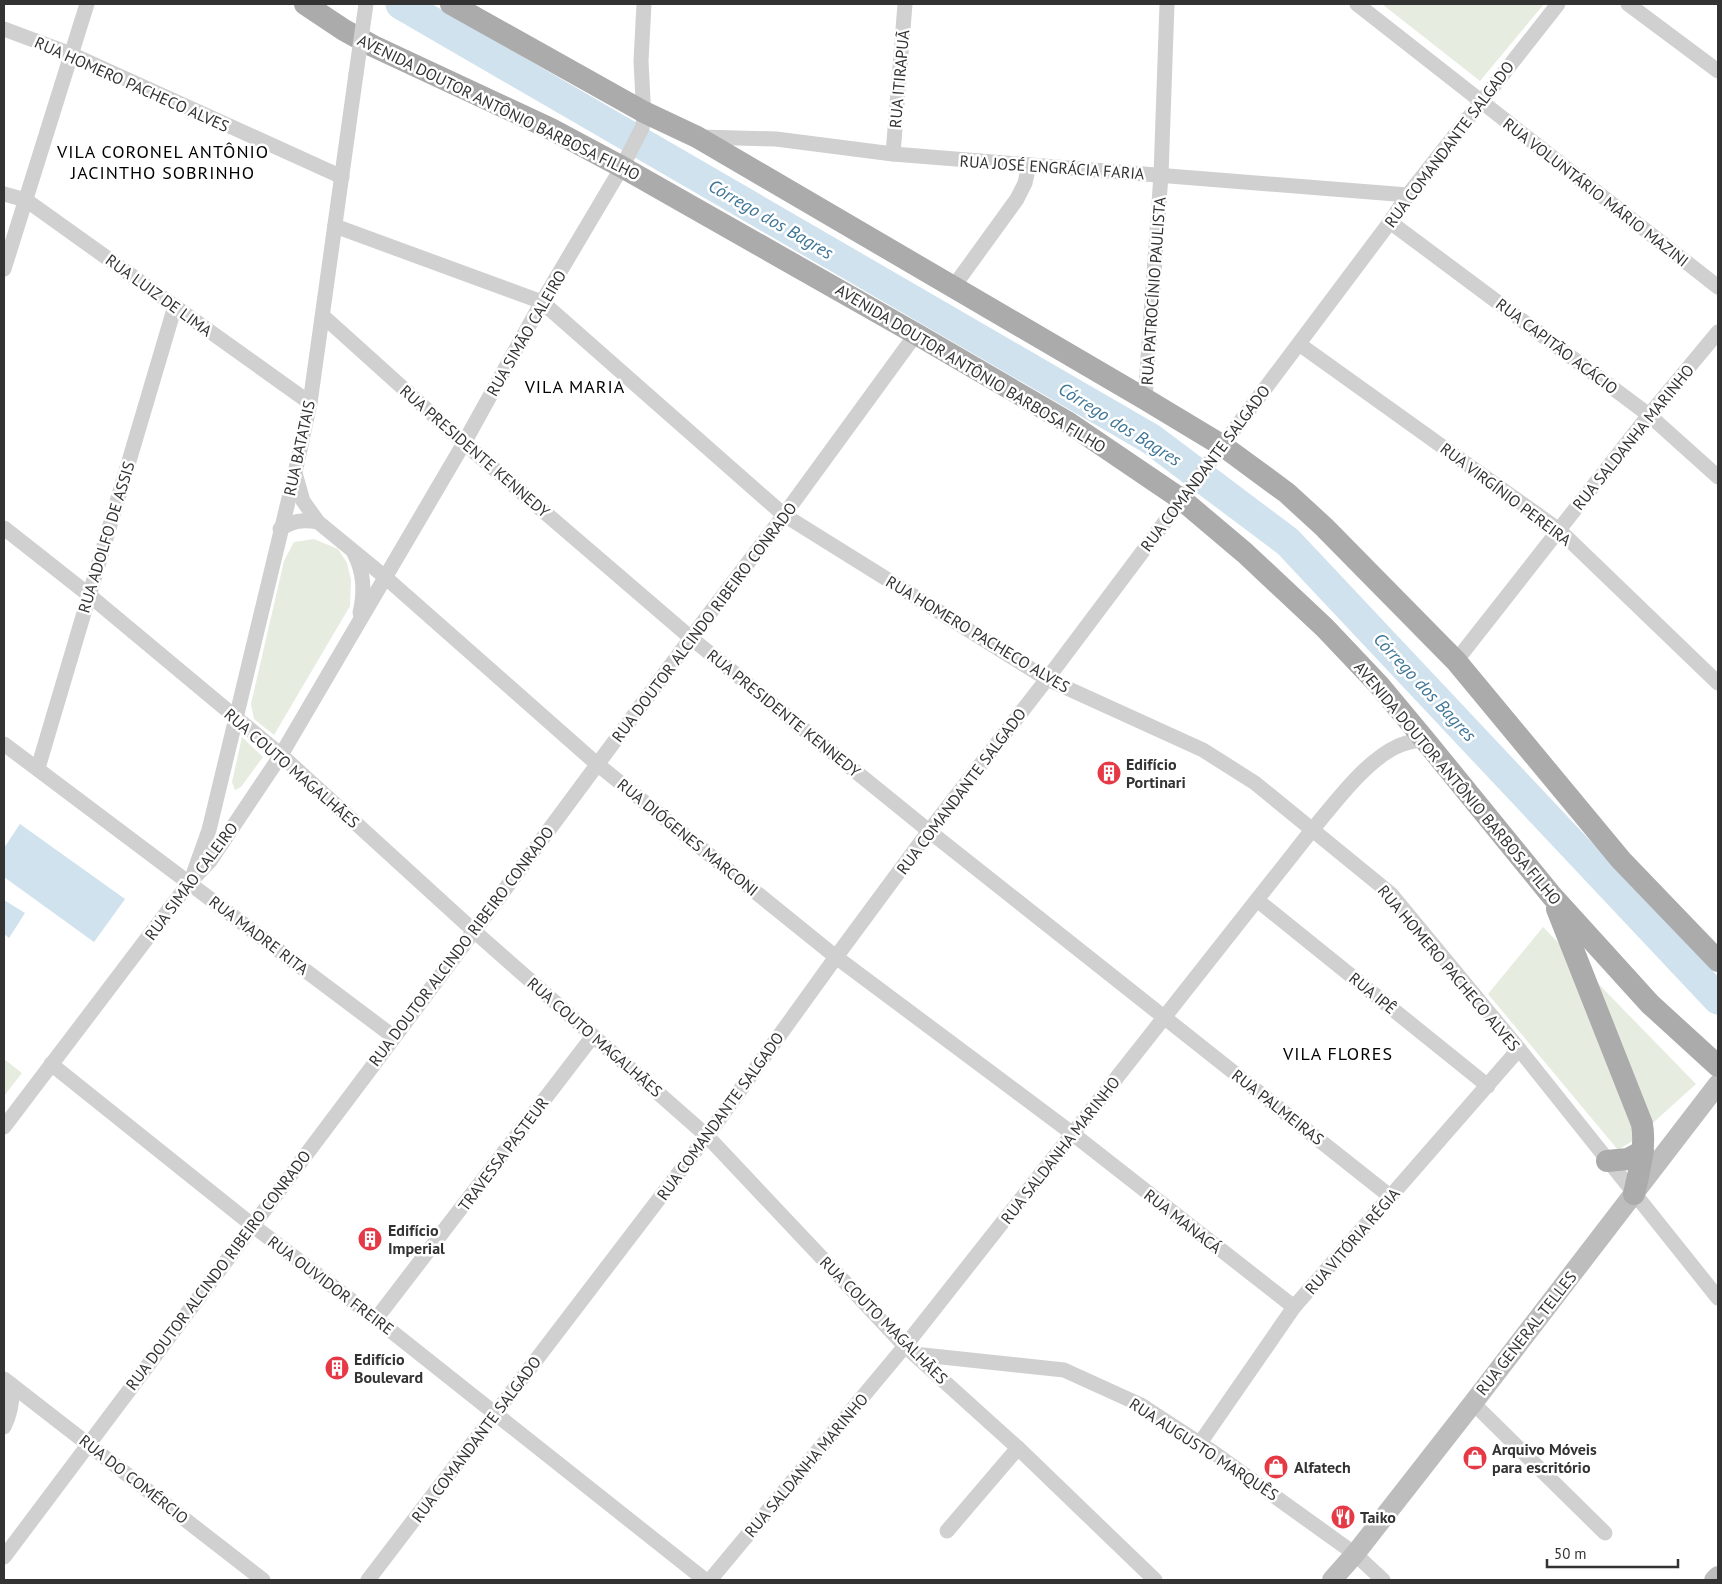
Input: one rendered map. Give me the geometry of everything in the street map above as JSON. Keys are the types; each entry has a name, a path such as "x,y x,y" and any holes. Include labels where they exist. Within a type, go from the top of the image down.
{"main road":[{"name":"AVENIDA DOUTOR ANTÔNIO BARBOSA FILHO","path":"305,4 344,30 373,46 624,162 1069,423 1184,495 1325,628 1379,685 1552,896 1650,1004 1718,1066"},
{"path":"452,4 643,120 697,137 954,286 1146,399 1217,453 1286,493 1324,527 1456,661 1621,860 1718,962"},
{"path":"1552,896 1642,1124 1644,1137 1643,1151 1634,1194"},
{"path":"1607,1161 1628,1159 1643,1151"}],"street":[{"path":"4,269 87,4"},
{"name":"RUA BATATAIS","path":"189,883 202,854 209,830 295,473 310,403 366,4"},
{"path":"643,120 641,80 644,4"},
{"name":"RUA ITIRAPUÃ","path":"893,154 906,4"},
{"name":"RUA PATROCÍNIO PAULISTA","path":"1146,399 1161,175 1167,4"},
{"name":"RUA VOLUNTÁRIO MÁRIO MAZINI","path":"1357,4 1718,287"},
{"name":"RUA COMANDANTE SALGADO","path":"368,1580 707,1136 929,831 1047,679 1299,344 1390,222 1408,194 1558,4"},
{"path":"1628,4 1718,71"},
{"name":"RUA HOMERO PACHECO ALVES","path":"4,30 72,54 342,177"},
{"name":"RUA SIMÃO CALEIRO","path":"4,1127 189,883 210,861 281,755 464,443 542,302 624,162 643,120"},
{"name":"RUA JOSÉ ENGRÁCIA FARIA","path":"697,137 776,139 893,154 1408,194"},
{"path":"954,286 1017,199 1025,183 1029,165"},
{"name":"RUA LUIZ DE LIMA","path":"4,194 26,200 310,403"},
{"name":"RUA CAPITÃO ACÁCIO","path":"1390,222 1649,415 1718,477"},
{"name":"RUA HOMERO PACHECO ALVES","path":"335,226 542,302 784,515 1047,679 1203,750 1255,783 1390,894 1519,1049 1718,1298"},
{"name":"RUA ADOLFO DE ASSIS","path":"38,768 175,306"},
{"name":"RUA PRESIDENTE KENNEDY","path":"323,316 464,443 691,638 929,831 1165,1018"},
{"name":"RUA SALDANHA MARINHO","path":"1456,661 1649,415 1718,332"},
{"name":"RUA DOUTOR ALCINDO RIBEIRO CONRADO","path":"4,1557 474,931 784,515 916,334"},
{"name":"RUA VIRGÍNIO PEREIRA","path":"1299,344 1560,530 1718,683"},
{"name":"RUA DIÓGENES MARCONI","path":"295,473 303,501 318,522 385,577 597,764 836,957 1073,1134"},
{"path":"280,529 296,521 318,522"},
{"name":"RUA COUTO MAGALHÃES","path":"4,528 89,595 281,755 474,931 707,1136 910,1350 1018,1448 1155,1580"},
{"name":"RUA SIMÃO CALEIRO","path":"353,551 360,567 362,581 363,601 358,622"},
{"path":"366,561 378,563 386,561 400,551"},
{"name":"RUA SALDANHA MARINHO","path":"710,1580 910,1350 1073,1134 1312,830 1363,772 1381,755 1399,745 1424,739"},
{"name":"RUA MADRE RITA","path":"4,744 394,1037"},
{"name":"RUA IPÊ","path":"1257,900 1488,1086"},
{"name":"RUA PALMEIRAS","path":"1165,1018 1390,1197"},
{"name":"TRAVESSA PASTEUR","path":"376,1319 593,1036"},
{"name":"RUA VITÓRIA RÉGIA","path":"1200,1444 1294,1307 1519,1049"},
{"name":"RUA OUVIDOR FREIRE","path":"51,1064 252,1225 376,1319 706,1580"},
{"name":"RUA GENERAL TELLES","path":"1332,1580 1355,1554 1473,1403 1718,1084"},
{"name":"RUA MANACÁ","path":"1073,1134 1294,1307"},
{"name":"RUA AUGUSTO MARQUÊS","path":"910,1350 1064,1370 1141,1405 1200,1444 1355,1554 1383,1580"},
{"path":"4,1427 11,1413 13,1398 8,1382"},
{"name":"RUA DO COMÉRCIO","path":"8,1382 263,1580"},
{"path":"1473,1403 1605,1533"},
{"path":"947,1531 1018,1448"},
{"path":"1714,1580 1718,1576"}],"shaded area":[{"path":"1382,4 1544,4 1480,81"},
{"path":"314,539 338,549 347,563 351,580 350,606 274,735 254,719 251,704 284,561 294,542"},
{"path":"242,737 263,757 241,787 235,790 232,782"},
{"path":"1543,927 1696,1084 1634,1140 1618,1150 1488,994"},
{"path":"4,1059 22,1073 4,1096"}],"water":[{"path":"20,824 125,899 94,942 4,877 4,848"},
{"path":"4,900 25,913 9,938 4,934"}],"waterway":[{"name":"Córrego dos Bagres","path":"401,4 1151,439 1288,542 1718,999"}],"place":[{"name":"Edifício Portinari","path":"1109,773"},
{"name":"Edifício Imperial","path":"370,1239"},
{"name":"Edifício Boulevard","path":"337,1368"},
{"name":"Arquivo Móveis para escritório","path":"1475,1458"},
{"name":"Alfatech","path":"1276,1467"},
{"name":"Taiko","path":"1343,1517"}],"district":[{"name":"VILA CORONEL ANTÔNIO JACINTHO SOBRINHO","path":"163,161"},
{"name":"VILA MARIA","path":"575,386"},
{"name":"VILA FLORES","path":"1338,1053"}]}
